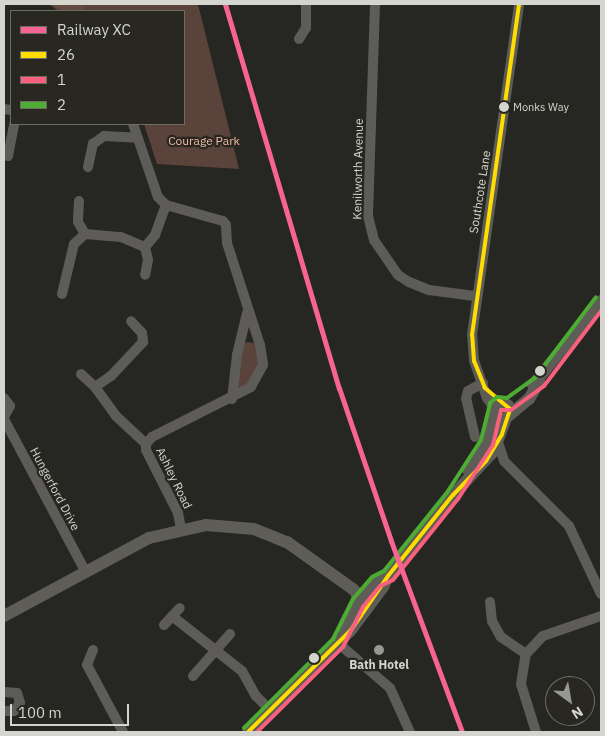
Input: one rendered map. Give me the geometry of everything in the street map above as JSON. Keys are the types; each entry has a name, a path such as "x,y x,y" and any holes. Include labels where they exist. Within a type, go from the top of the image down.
{"main road":[{"path":"453,495 487,442 502,410 539,382 601,301"},
{"path":"248,732 341,639 363,603 453,495 486,460 498,442 502,410"},
{"path":"4,616 149,538 181,529 226,525 260,531 296,546 339,579 363,603"},
{"path":"339,579 382,582"}],"street":[{"path":"299,39 306,28 306,4"},
{"name":"Kenilworth Avenue","path":"375,4 368,216 374,240 393,270 409,282 429,290 475,296"},
{"name":"Southcote Lane","path":"502,410 487,398 472,350 475,296 501,139 519,4"},
{"path":"8,156 14,125"},
{"path":"133,125 158,197 166,205 223,221 226,224 227,243 248,313 260,345 263,365 251,387 232,399 152,437 146,444"},
{"path":"88,167 93,144 104,136 138,138"},
{"path":"80,201 78,222 85,234"},
{"path":"145,247 155,235 166,205"},
{"path":"62,294 74,244 85,234 121,238 145,247"},
{"path":"145,247 148,260 145,275"},
{"path":"232,399 241,341 248,313"},
{"path":"95,387 111,376 143,342 142,334 131,321"},
{"path":"241,341 250,340 260,345"},
{"name":"Ashley Road","path":"81,374 95,387 116,416 146,444 146,450 178,512 181,529"},
{"path":"475,438 466,399 468,391 484,386"},
{"name":"Hungerford Drive","path":"4,398 10,406 4,418 86,571"},
{"path":"498,442 504,461 569,526 601,594"},
{"path":"486,460 504,461"},
{"path":"490,602 492,621 501,637 526,654"},
{"path":"164,626 176,612 217,651 242,671 256,696 270,710"},
{"path":"536,732 521,684 526,654 543,636 601,616"},
{"path":"193,676 217,651 230,633"},
{"path":"341,639 390,688 410,732"},
{"path":"92,650 87,665 123,732"},
{"path":"4,692 14,691 20,702 14,711 4,711"}],"green space":[{"name":"Courage Park","path":"49,4 198,4 239,169 157,164 144,125 185,125 185,10 57,10"},
{"path":"247,342 254,343 260,360 255,377 241,389 236,384 243,345"}],"shaded area":[{"path":"49,4 84,4 82,10 63,10"}],"rail line":[{"name":"XC","path":"225,4 339,388 391,541 462,732"}],"transit line":[{"name":"26","path":"248,732 351,630 388,576 453,495 486,461 502,434 510,409 485,388 474,361 472,335 519,4"},
{"name":"2","path":"244,728 333,639 353,599 372,577 384,571 448,491 481,440 490,403 497,397 507,398 535,378 596,297"},
{"name":"1","path":"257,732 343,647 363,607 380,586 393,580 458,499 493,445 501,410 511,410 544,386 601,311"}],"place":[{"name":"Monks Way","path":"504,107"},
{"name":"Bath Hotel","path":"379,650"}]}
